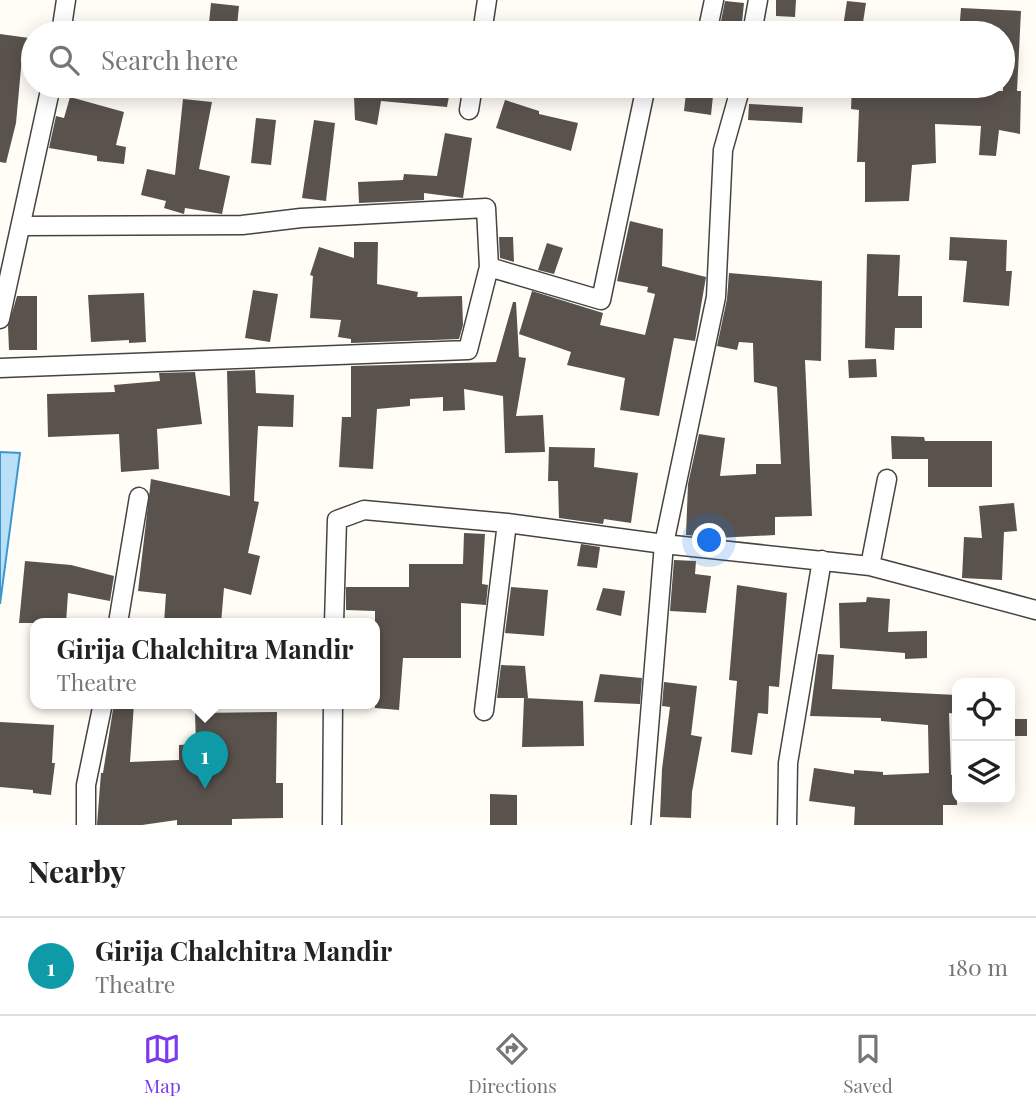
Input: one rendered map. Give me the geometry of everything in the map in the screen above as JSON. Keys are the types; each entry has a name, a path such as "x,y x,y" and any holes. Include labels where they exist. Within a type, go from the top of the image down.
{"street":[{"path":"63,21 66,0"},
{"path":"484,21 487,0"},
{"path":"710,21 714,0"},
{"path":"754,21 758,0"},
{"path":"0,319 49,98"},
{"path":"469,110 471,98"},
{"path":"489,267 601,300 643,98"},
{"path":"641,825 664,544 716,297 723,150 738,98"},
{"path":"0,368 468,349 489,267 486,208 301,218 242,225 22,226"},
{"path":"870,566 887,479"},
{"path":"119,618 139,497"},
{"path":"334,618 337,520 365,510 507,523 664,544 870,566 1036,610"},
{"path":"484,711 507,523"},
{"path":"787,825 788,763 822,561"},
{"path":"86,825 86,785 102,709"},
{"path":"332,825 333,709"}],"water":[{"path":"0,452 20,453 0,604"}],"building":[{"path":"776,0 796,0 795,17 776,16"},
{"path":"725,1 744,3 742,21 721,21"},
{"path":"847,1 866,3 863,21 844,21"},
{"path":"211,3 239,6 238,21 209,21"},
{"path":"961,8 1021,11 1017,91 1021,91 1020,134 999,130 996,156 979,155 981,126 935,124 936,163 912,165 909,201 865,202 865,162 857,162 859,110 851,109 851,98 1015,98 1015,21 960,21"},
{"path":"0,34 21,37 21,68 16,123 6,163 0,162"},
{"path":"70,98 124,112 116,145 126,147 124,164 97,161 97,156 49,148 56,116 64,118"},
{"path":"354,98 449,98 447,107 381,101 377,125 355,120"},
{"path":"685,98 713,98 711,115 684,111"},
{"path":"183,99 212,102 199,169 230,176 222,214 185,208 184,214 164,208 166,201 141,195 147,169 175,175"},
{"path":"505,100 539,111 539,114 578,123 571,151 496,128"},
{"path":"749,104 803,107 802,123 748,120"},
{"path":"256,118 276,120 271,165 251,163"},
{"path":"314,120 335,123 326,201 302,198"},
{"path":"445,133 472,138 463,198 424,193 424,200 359,203 358,182 403,180 404,174 437,176"},
{"path":"630,221 663,229 662,266 706,277 695,341 674,338 659,416 620,410 625,378 567,365 571,352 519,334 532,291 603,313 600,325 645,335 655,294 647,292 648,287 617,281"},
{"path":"499,237 513,237 514,262 500,258"},
{"path":"950,237 1007,240 1006,271 1012,271 1009,306 963,302 967,261 949,260"},
{"path":"354,242 378,242 377,284 418,292 417,297 462,296 463,325 459,339 351,343 351,339 338,337 341,320 310,318 313,276 310,275 319,247 354,258"},
{"path":"547,243 563,248 554,274 538,270"},
{"path":"867,254 900,255 898,296 922,296 922,328 895,328 894,350 865,348"},
{"path":"729,273 822,281 821,361 805,360 812,516 775,517 775,535 717,538 686,535 688,484 699,434 725,438 720,476 756,474 756,464 781,464 777,387 754,382 753,343 739,342 737,350 717,346 727,299"},
{"path":"253,290 278,294 270,342 245,338"},
{"path":"144,293 146,342 91,342 88,295"},
{"path":"17,296 37,296 37,350 9,350 8,326"},
{"path":"513,302 516,302 519,357 526,358 516,416 543,415 545,452 505,453 503,396 464,389 465,410 443,411 443,397 410,399 410,406 377,409 373,469 339,467 342,417 351,417 351,366 496,362"},
{"path":"876,359 877,377 849,378 848,360"},
{"path":"255,370 256,393 294,395 293,427 258,426 254,501 259,502 248,553 260,556 251,595 224,588 221,618 164,618 166,594 138,591 151,479 230,496 227,371"},
{"path":"195,372 202,424 157,429 159,469 121,472 119,434 48,437 47,394 115,392 114,385 160,381 159,373"},
{"path":"891,436 924,437 925,441 992,441 992,487 928,487 928,459 892,459"},
{"path":"549,447 595,448 594,467 638,473 631,523 604,519 603,524 559,518 558,481 548,481"},
{"path":"1014,503 1017,531 1004,532 1002,580 962,578 964,537 982,538 979,506"},
{"path":"464,533 485,534 482,584 488,585 486,605 461,603 461,658 403,658 399,710 380,708 380,618 375,618 375,611 346,610 346,587 409,587 409,564 463,564"},
{"path":"581,544 600,547 597,568 577,566"},
{"path":"674,560 696,561 695,574 711,576 706,613 670,611"},
{"path":"25,561 71,565 114,576 110,601 68,593 66,618 30,618 30,623 19,623"},
{"path":"737,585 787,593 779,687 769,686 768,714 758,713 752,755 731,752 737,681 729,680"},
{"path":"511,587 548,590 544,636 505,633"},
{"path":"603,588 625,591 621,616 596,610"},
{"path":"867,597 890,599 888,632 927,631 927,658 905,659 905,653 840,648 839,603 866,602"},
{"path":"818,654 834,655 832,689 952,695 952,713 949,713 952,804 957,805 943,805 943,825 854,825 855,807 809,801 814,768 854,774 854,770 883,772 883,775 929,773 928,725 881,721 881,718 810,716"},
{"path":"501,665 525,666 528,698 497,698"},
{"path":"600,674 642,678 640,704 594,702"},
{"path":"664,682 697,686 691,735 702,737 692,792 691,818 660,817 662,769 670,707 662,706"},
{"path":"524,698 583,701 584,746 522,747"},
{"path":"113,709 134,709 130,762 179,760 179,745 196,744 195,713 277,712 276,783 283,783 283,818 232,819 232,825 177,825 177,820 142,825 97,825"},
{"path":"1015,719 1027,719 1027,736 1015,736"},
{"path":"0,722 54,725 52,763 55,763 51,795 33,793 33,790 0,787"},
{"path":"490,794 517,795 517,825 490,825"}],"place":[{"name":"Girija Chalchitra Mandir","path":"205,789"}]}
